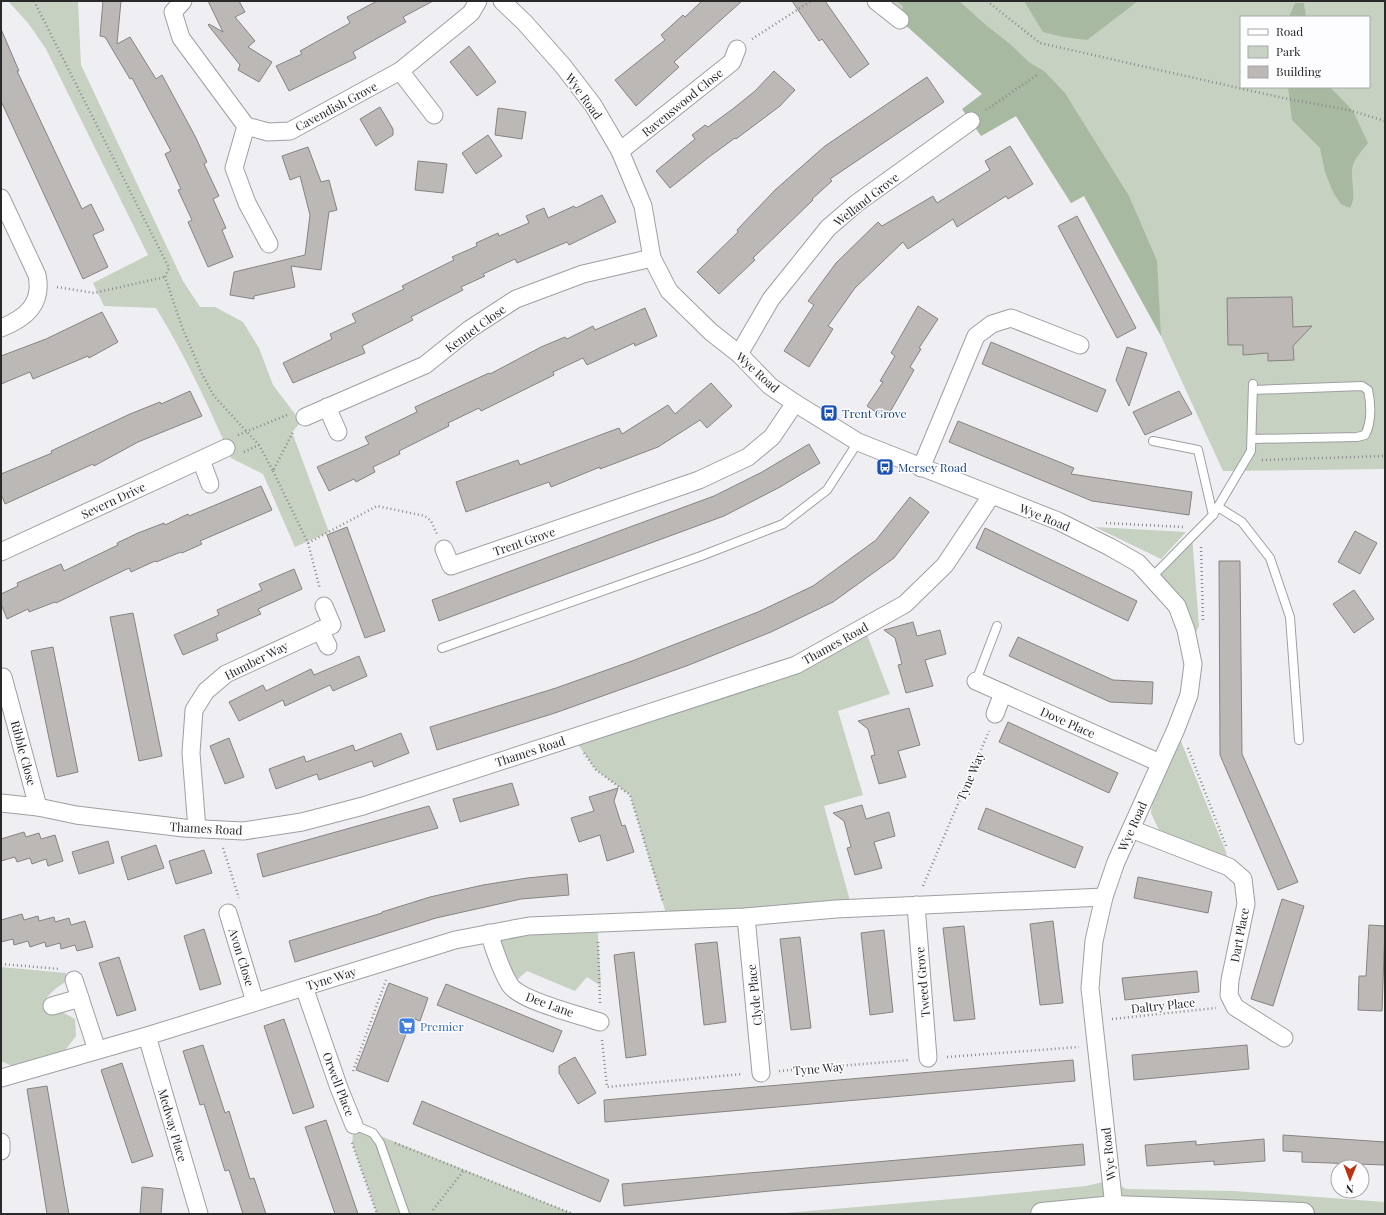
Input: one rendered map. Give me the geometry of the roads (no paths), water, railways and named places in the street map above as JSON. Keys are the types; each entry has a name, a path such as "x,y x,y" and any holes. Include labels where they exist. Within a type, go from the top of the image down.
{"street":[{"path":"183,1 173,12 181,38 246,126 234,168 247,203 269,244"},
{"name":"Cavendish Grove","path":"246,126 268,132 290,130 400,71 471,13 478,1"},
{"name":"Wye Road","path":"502,1 525,23 563,66 593,105 620,151 643,206 652,258 669,291 711,332 739,354 770,386 795,404 858,442 991,496 1058,521 1138,563 1177,606 1186,630 1193,664 1189,695 1179,722 1116,862 1104,897 1094,941 1090,988 1114,1208"},
{"path":"876,1 900,20"},
{"name":"Ravenswood Close","path":"620,151 732,62 737,49"},
{"path":"400,71 434,115"},
{"name":"Welland Grove","path":"739,354 770,299 828,228 857,203 970,121"},
{"path":"1,198 37,275 39,284 33,305 25,315 15,322 1,328"},
{"name":"Kennet Close","path":"305,417 425,365 470,329 516,299 583,274 652,258"},
{"path":"921,468 976,336 992,324 1011,318 1080,345"},
{"name":"Trent Grove","path":"444,549 451,566 699,480 748,457 772,437 795,404"},
{"path":"328,407 338,432"},
{"name":"Severn Drive","path":"1,552 226,448"},
{"path":"201,460 210,484"},
{"name":"Thames Road","path":"1,803 38,807 76,815 197,829 243,831 302,822 363,806 796,665 905,604 945,565 991,496"},
{"name":"Humber Way","path":"197,829 191,752 194,710 206,691 226,674 332,625 324,606"},
{"path":"320,630 328,646"},
{"name":"Ribble Close","path":"3,677 38,807"},
{"name":"Dove Place","path":"976,681 1160,763"},
{"path":"995,714 1003,693"},
{"name":"Dart Place","path":"1131,829 1230,867 1243,879 1246,904 1230,980 1229,995 1235,1006 1284,1038"},
{"name":"Tyne Way","path":"1,1078 147,1036 455,940 529,926 746,917 836,909 1104,897"},
{"name":"Tweed Grove","path":"918,905 928,1058"},
{"name":"Avon Close","path":"228,913 255,1002"},
{"name":"Clyde Place","path":"746,917 761,1072"},
{"name":"Dee Lane","path":"489,933 498,963 510,986 527,998 600,1022"},
{"path":"74,980 97,1050"},
{"name":"Orwell Place","path":"304,987 343,1098 354,1124"},
{"path":"52,1006 80,998"},
{"name":"Medway Place","path":"147,1036 199,1214"},
{"path":"1,1142 1,1151"},
{"path":"1042,1214 1114,1208 1303,1214"}],"lane":[{"path":"1152,577 1213,515 1252,451 1252,438 1253,387 1362,386 1368,390 1370,427 1365,435 1357,437 1252,438"},
{"path":"1153,441 1198,450 1213,515"},
{"path":"442,648 694,558 783,524 827,490 858,442"},
{"path":"1218,507 1242,522 1270,558 1290,616 1299,740"},
{"path":"976,681 997,626"},
{"name":"Orwell Place","path":"354,1124 373,1133 380,1143 405,1214"}],"place":[{"name":"Trent Grove","path":"829,413"},
{"name":"Mersey Road","path":"885,467"},
{"name":"Premier","path":"407,1026"}]}
